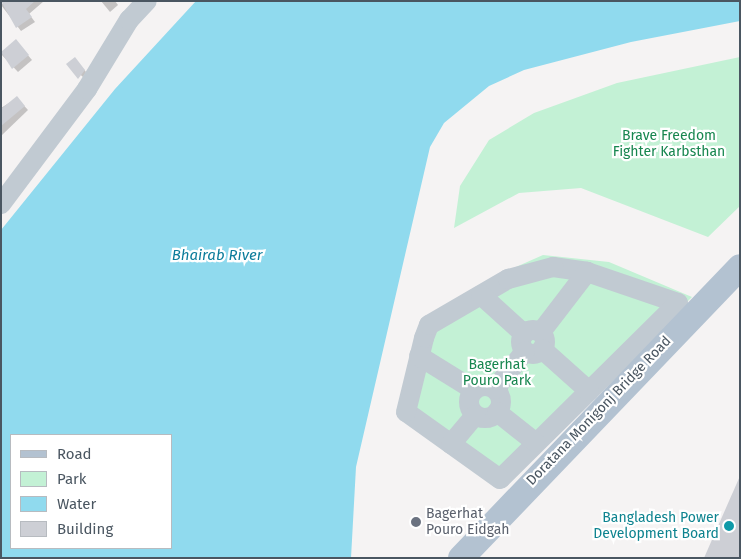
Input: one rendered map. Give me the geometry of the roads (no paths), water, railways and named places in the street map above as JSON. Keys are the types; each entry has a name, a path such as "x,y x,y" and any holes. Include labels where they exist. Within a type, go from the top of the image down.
{"main road":[{"name":"Doratana Monigonj Bridge Road","path":"461,558 740,266"}],"street":[{"path":"1,204 87,89 129,20 147,1"},
{"path":"553,267 587,272 678,303 535,442 500,479 406,412 419,356 429,326 480,294 528,271 553,267"},
{"path":"494,389 587,272"},
{"path":"480,294 589,391"},
{"path":"419,356 474,390"},
{"path":"484,386 494,389 501,398 497,412 486,418 475,415 469,406 474,390 484,386"},
{"path":"497,412 535,442"},
{"path":"452,444 475,415"}],"water":[{"name":"Bhairab River","path":"196,1 740,1 740,21 631,42 524,70 489,86 444,123 430,147 356,467 351,558 1,558 1,230 115,89"}],"place":[{"name":"Bagerhat Pouro Eidgah","path":"416,522"},
{"name":"Bangladesh Power Development Board","path":"729,526"}],"park label":[{"name":"Brave Freedom Fighter Karbsthan","path":"669,144"},
{"name":"Bagerhat Pouro Park","path":"497,374"}]}
